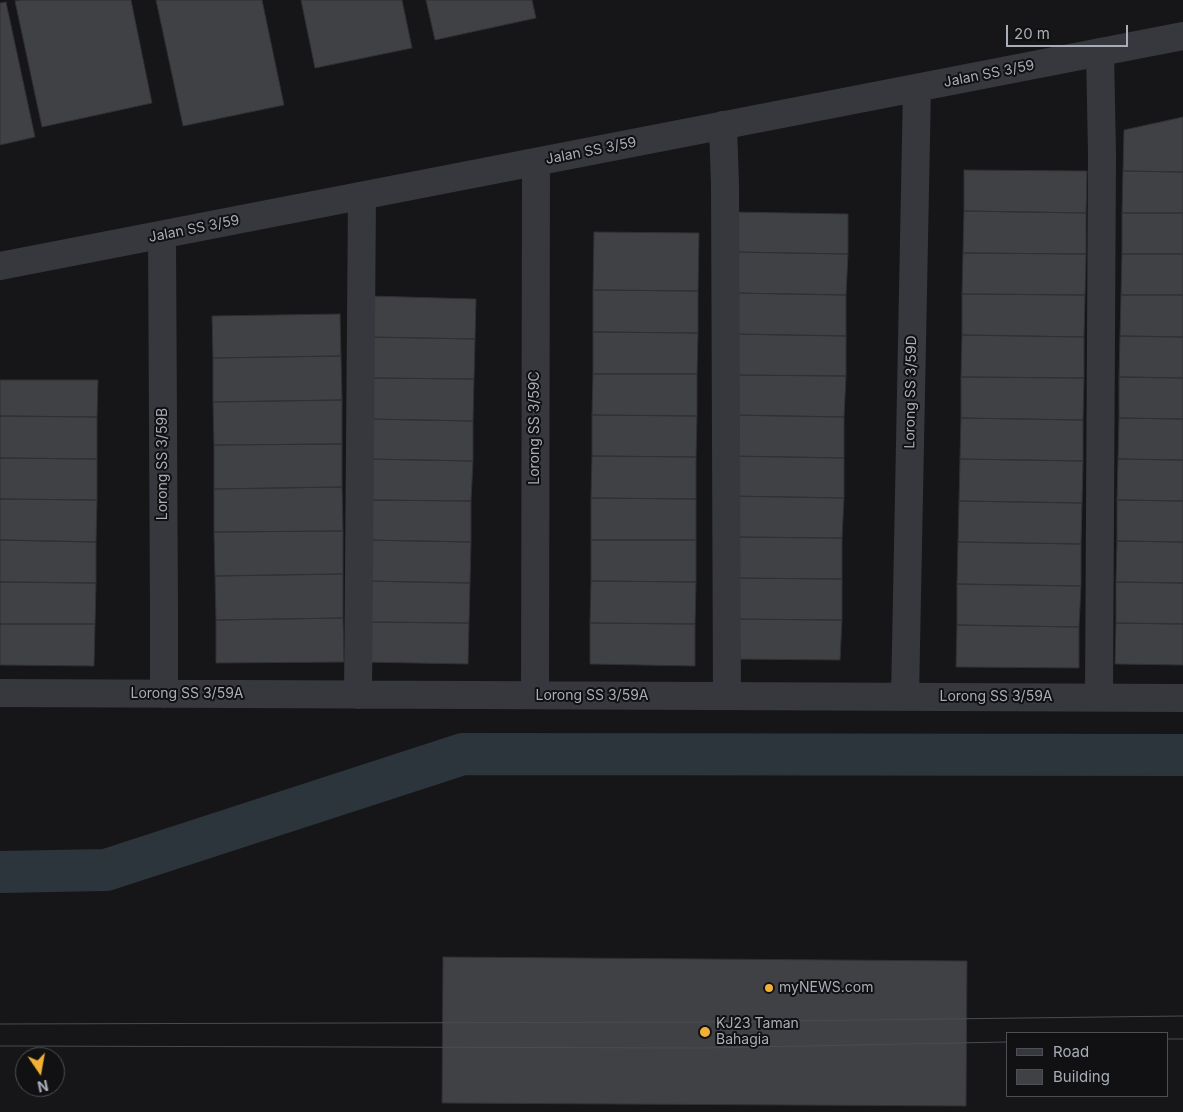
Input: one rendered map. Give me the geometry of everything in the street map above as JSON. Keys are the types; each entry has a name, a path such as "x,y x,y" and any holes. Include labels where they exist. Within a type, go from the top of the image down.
{"street":[{"name":"Jalan SS 3/59","path":"0,266 1183,36"},
{"path":"1099,698 1102,154 1100,52"},
{"name":"Lorong SS 3/59D","path":"906,697 917,88"},
{"path":"723,126 725,195 727,696"},
{"name":"Lorong SS 3/59C","path":"535,695 536,162"},
{"path":"358,695 362,196"},
{"name":"Lorong SS 3/59B","path":"162,235 164,694"},
{"name":"Lorong SS 3/59A","path":"0,693 1183,698"}],"building":[{"path":"131,0 152,103 42,127 15,1"},
{"path":"156,0 262,0 284,105 183,126"},
{"path":"301,0 402,0 412,48 315,68"},
{"path":"426,0 532,0 536,18 435,40"},
{"path":"6,2 35,137 0,145 0,3"},
{"path":"1183,117 1183,172 1123,171 1124,130"},
{"path":"964,170 1087,171 1086,213 964,211"},
{"path":"1123,171 1183,172 1183,213 1122,213"},
{"path":"964,211 1086,213 1086,254 963,253"},
{"path":"733,212 848,214 848,254 732,252"},
{"path":"1122,213 1183,213 1183,254 1122,254"},
{"path":"594,232 699,233 698,291 593,290"},
{"path":"732,252 848,254 846,295 732,293"},
{"path":"963,253 1086,254 1085,295 962,294"},
{"path":"1122,254 1183,254 1183,295 1121,295"},
{"path":"593,290 698,291 698,333 593,332"},
{"path":"732,293 846,295 846,336 731,334"},
{"path":"962,294 1085,295 1084,337 962,335"},
{"path":"1121,295 1183,295 1183,337 1120,336"},
{"path":"369,296 476,299 475,339 368,337"},
{"path":"340,314 341,356 213,358 212,316"},
{"path":"593,332 698,333 697,374 593,374"},
{"path":"731,334 846,336 846,376 730,375"},
{"path":"962,335 1084,337 1084,378 961,377"},
{"path":"1120,336 1183,337 1183,378 1119,377"},
{"path":"368,337 475,339 474,379 368,378"},
{"path":"341,356 342,400 213,402 213,358"},
{"path":"593,374 697,374 697,416 592,415"},
{"path":"730,375 846,376 844,417 730,415"},
{"path":"961,377 1084,378 1083,420 961,418"},
{"path":"1119,377 1183,378 1183,419 1119,418"},
{"path":"368,378 474,379 473,421 367,419"},
{"path":"0,380 98,380 97,417 0,416"},
{"path":"342,400 342,444 214,445 213,402"},
{"path":"592,415 697,416 696,457 592,456"},
{"path":"730,415 844,417 844,458 729,456"},
{"path":"0,416 97,417 97,459 0,458"},
{"path":"961,418 1083,420 1083,461 960,459"},
{"path":"1119,418 1183,419 1183,460 1118,459"},
{"path":"367,419 473,421 473,461 366,459"},
{"path":"342,444 342,487 214,489 214,445"},
{"path":"592,456 696,457 696,499 591,498"},
{"path":"729,456 844,458 844,498 728,496"},
{"path":"0,458 97,459 97,500 0,499"},
{"path":"366,459 473,461 471,501 365,500"},
{"path":"960,459 1083,461 1082,503 959,501"},
{"path":"1118,459 1183,460 1183,501 1117,500"},
{"path":"342,487 343,531 214,532 214,489"},
{"path":"728,496 844,498 842,538 728,537"},
{"path":"591,498 696,499 696,540 591,540"},
{"path":"0,499 97,500 96,542 0,540"},
{"path":"365,500 471,501 471,542 365,540"},
{"path":"1117,500 1183,501 1183,542 1117,541"},
{"path":"959,501 1082,503 1081,544 958,542"},
{"path":"343,531 343,574 215,576 214,532"},
{"path":"728,537 842,538 842,579 727,578"},
{"path":"0,540 96,542 96,583 0,582"},
{"path":"365,540 471,542 470,583 363,581"},
{"path":"591,540 696,540 696,582 591,581"},
{"path":"1117,541 1183,542 1183,583 1116,582"},
{"path":"958,542 1081,544 1081,586 957,584"},
{"path":"343,574 343,618 216,620 215,576"},
{"path":"727,578 842,579 842,620 726,619"},
{"path":"363,581 470,583 469,623 363,622"},
{"path":"591,581 696,582 695,624 590,623"},
{"path":"0,582 96,583 95,624 0,624"},
{"path":"1116,582 1183,583 1183,624 1116,623"},
{"path":"957,584 1081,586 1079,627 957,625"},
{"path":"343,618 344,662 216,663 216,620"},
{"path":"726,619 842,620 840,660 726,659"},
{"path":"363,622 469,623 468,664 362,662"},
{"path":"590,623 695,624 695,666 590,664"},
{"path":"1116,623 1183,624 1183,665 1115,664"},
{"path":"0,624 95,624 94,666 0,665"},
{"path":"957,625 1079,627 1079,668 956,667"},
{"name":"KJ23 Taman Bahagia","path":"443,957 967,961 966,1106 442,1103"}],"waterway":[{"path":"0,872 106,870 463,754 1183,755"}],"tram line":[{"path":"0,1024 705,1022 1183,1016"},
{"path":"1168,1039 1183,1039"},
{"path":"0,1046 703,1048 1006,1042"}],"place":[{"name":"myNEWS.com","path":"769,988"},
{"name":"KJ23 Taman Bahagia","path":"705,1032"}]}
